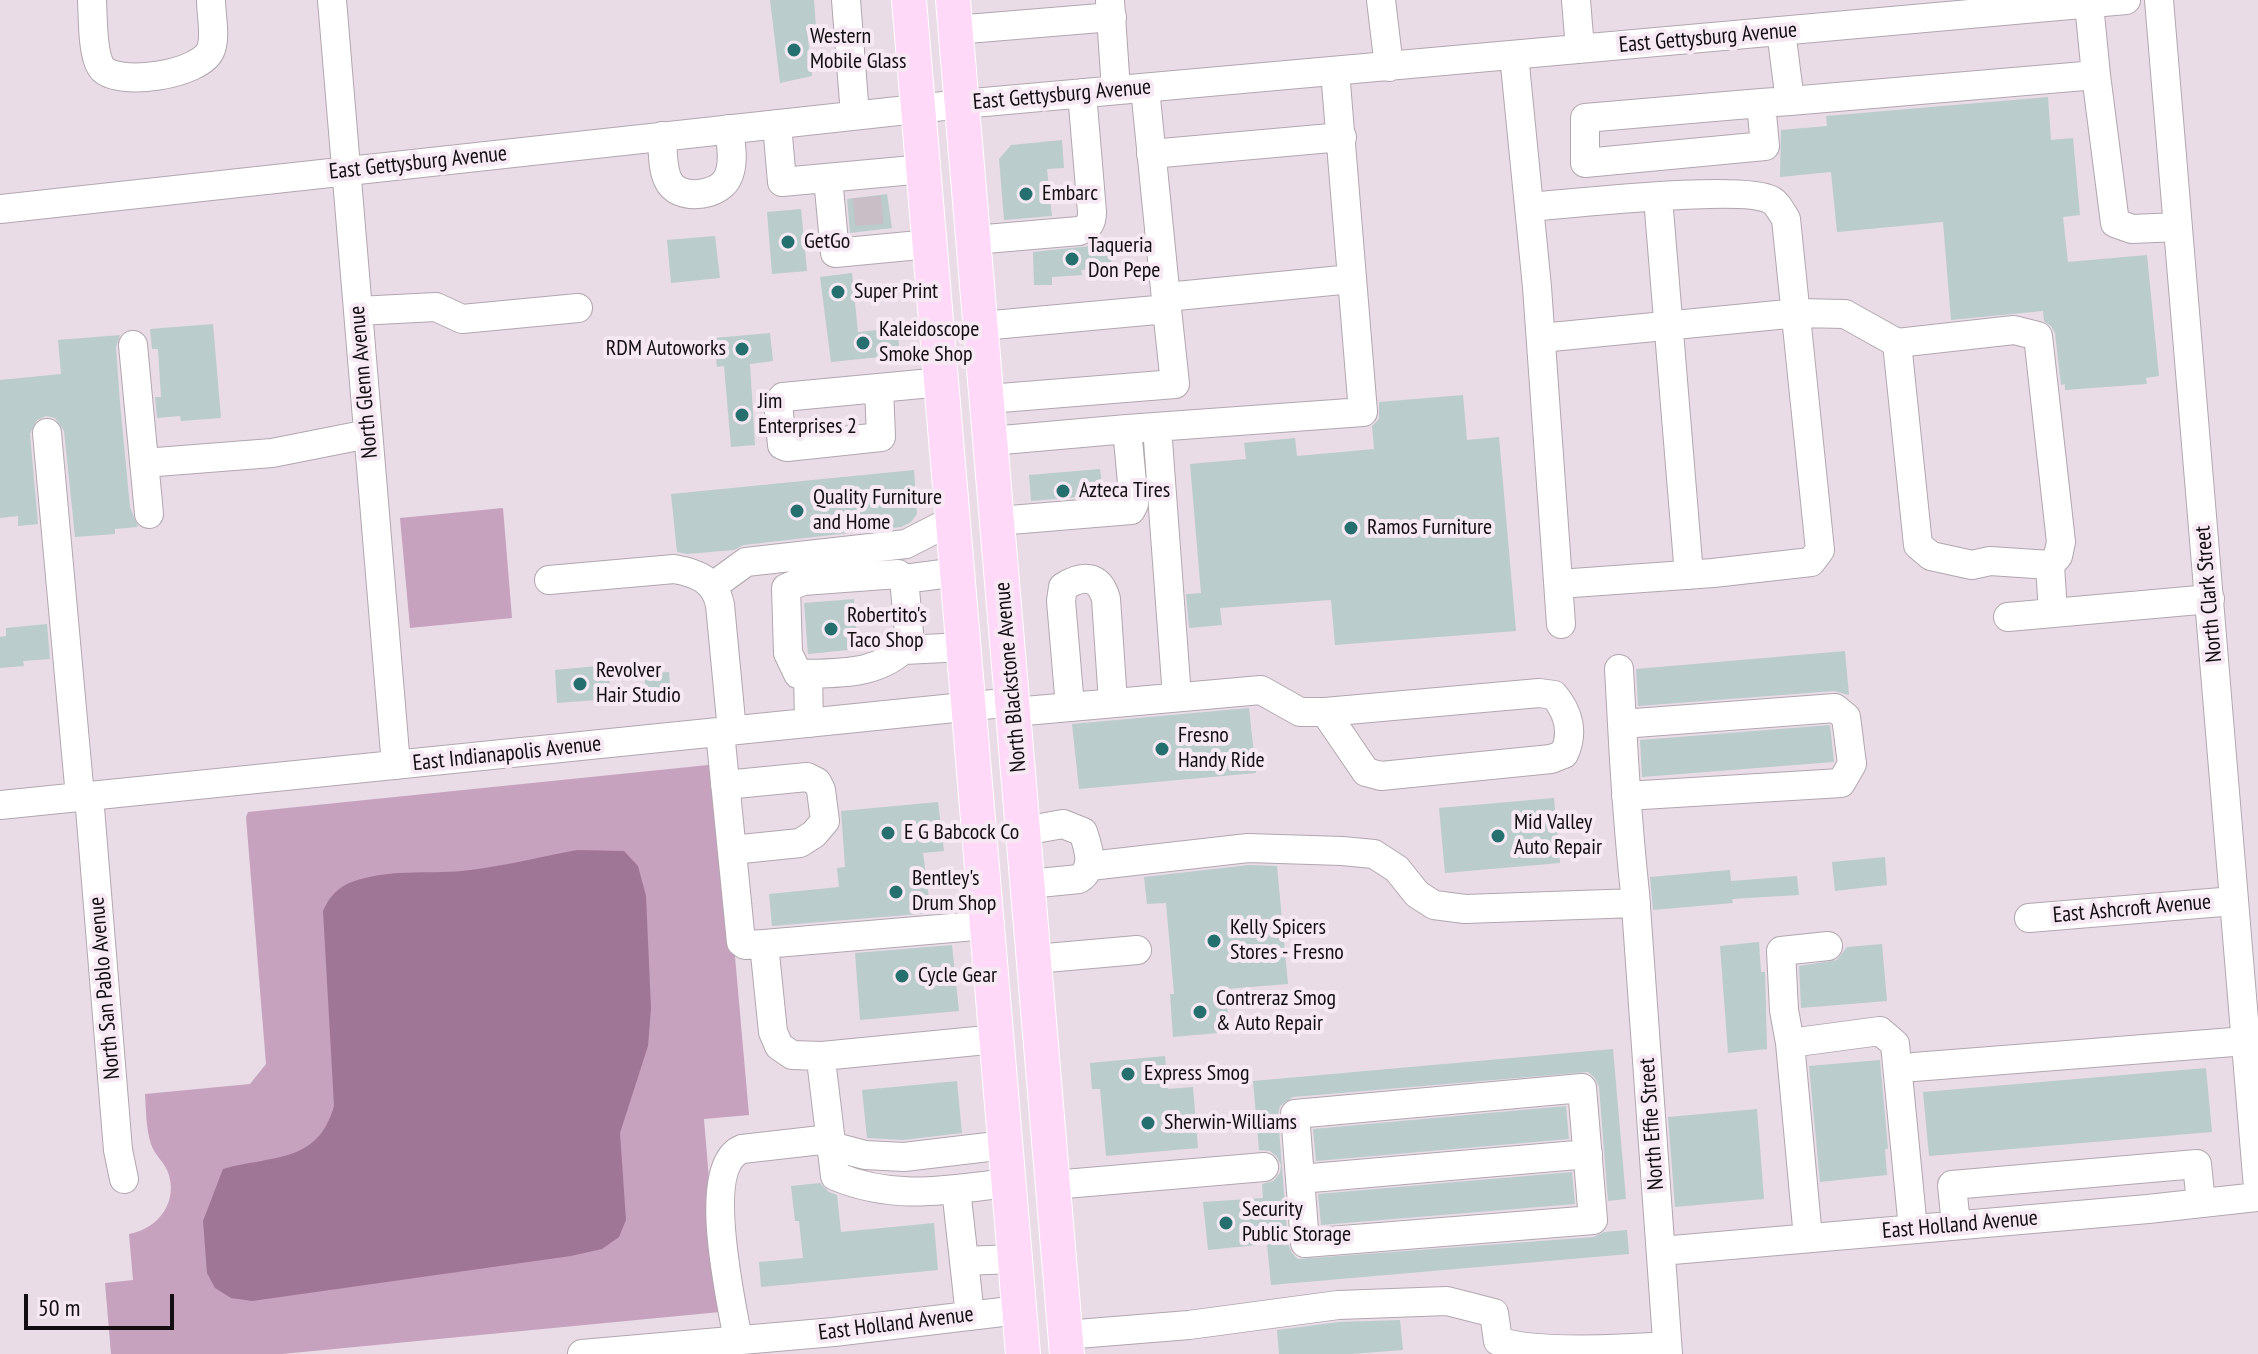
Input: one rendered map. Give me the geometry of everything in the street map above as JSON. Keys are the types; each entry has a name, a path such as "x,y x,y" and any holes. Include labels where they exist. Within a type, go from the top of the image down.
{"main road":[{"name":"North Blackstone Avenue","path":"909,0 1023,1354"},
{"name":"North Blackstone Avenue","path":"954,15 1062,1293 1060,1348"},
{"path":"1005,1145 1023,1155 1030,1170 1038,1272 1043,1287 1053,1294 1062,1293"},
{"path":"1019,1310 1038,1320 1060,1348"}],"street":[{"path":"92,0 99,64 107,74 125,78 187,70 204,60 211,50 211,0"},
{"name":"North Glenn Avenue","path":"332,0 396,765"},
{"path":"846,0 855,115"},
{"path":"1381,0 1389,67"},
{"path":"1576,0 1580,49"},
{"name":"East Gettysburg Avenue","path":"0,209 918,108 2126,0"},
{"name":"North Clark Street","path":"2159,0 2258,1188"},
{"path":"2089,4 2115,223 2132,229 2178,227"},
{"path":"954,15 1111,8 1116,90"},
{"path":"1781,31 1790,101"},
{"path":"1514,55 1541,338 1561,624"},
{"path":"991,441 1363,412 1335,71"},
{"path":"1761,103 1765,146 1585,163 1585,118 1761,103 1790,101 2096,75"},
{"path":"1145,88 1175,384 1168,426 1177,697"},
{"path":"974,240 1087,228 1092,221 1092,212 1082,93"},
{"path":"777,124 782,182 828,178 866,186 924,169"},
{"path":"662,136 666,173 673,189 680,193 705,193 724,184 729,176 732,164 729,129"},
{"path":"1151,154 1342,137"},
{"path":"828,178 835,253 870,240 930,244"},
{"path":"1529,207 1757,195 1774,200 1786,219 1820,550 1811,562 1559,584"},
{"path":"1658,198 1689,575"},
{"path":"982,326 1352,279"},
{"path":"358,311 436,307 462,319 578,308"},
{"path":"1541,338 1798,313 1845,314 1897,343 2014,330 2038,336 2061,542 2058,556 2050,565 2053,613"},
{"path":"1897,343 1918,545 1931,556 1972,565 1990,561 2050,565"},
{"path":"133,345 149,514"},
{"path":"879,388 942,382"},
{"path":"988,399 1175,384"},
{"path":"998,521 1131,510 1134,504 1127,429"},
{"name":"North San Pablo Avenue","path":"47,433 118,1150 124,1179"},
{"path":"144,463 272,453 368,434"},
{"path":"713,586 746,562 906,544 953,520"},
{"path":"549,580 674,569 693,573 718,592 726,732 725,785 741,942 745,945 764,944 987,925"},
{"path":"904,579 958,572"},
{"path":"898,574 904,579 910,643 898,657 855,673 798,674 788,653 786,588 803,581 898,574"},
{"path":"1070,707 1061,601 1063,587 1074,580 1091,579 1102,587 1106,599 1113,702"},
{"path":"2008,617 2210,599"},
{"path":"904,650 964,647"},
{"name":"North Effie Street","path":"1619,669 1668,1350"},
{"path":"808,674 809,723"},
{"name":"East Indianapolis Avenue","path":"0,805 969,707 1070,707 1261,690 1300,712 1539,693 1554,695 1565,707 1570,729 1569,743 1564,754 1551,759 1381,776 1366,772 1325,712"},
{"path":"1622,724 1835,708 1846,717 1852,764 1841,783 1626,796"},
{"path":"725,785 807,777 817,782 824,805 825,821 814,834 800,843 732,850"},
{"path":"1024,831 1063,824 1083,832 1090,866 1079,879 1029,884"},
{"path":"1090,866 1248,848 1342,851 1374,854 1397,869 1417,894 1434,905 1465,909 1636,898"},
{"name":"East Ashcroft Avenue","path":"2029,918 2234,901"},
{"path":"764,944 773,1032 779,1046 792,1055 822,1056 997,1039"},
{"path":"1808,1238 1790,1043 1784,1010 1781,951 1828,946"},
{"path":"1035,959 1137,950"},
{"path":"1790,1043 1880,1031 1895,1044 1913,1229"},
{"path":"1914,1067 2246,1041"},
{"path":"822,1056 835,1176 882,1191 918,1194 1008,1183"},
{"path":"1582,1088 1588,1154 1593,1220 1305,1243 1288,1169 1295,1114 1582,1088"},
{"path":"738,1340 718,1224 721,1194 734,1152 830,1142 865,1155 904,1157 1005,1145"},
{"path":"1053,1185 1588,1154"},
{"path":"1956,1225 1952,1185 2197,1164 2201,1203"},
{"path":"2144,1169 2148,1209"},
{"path":"2099,1173 2103,1212"},
{"path":"2048,1177 2052,1217"},
{"path":"2005,1181 2009,1221"},
{"path":"956,1189 970,1316"},
{"name":"East Holland Avenue","path":"1661,1251 2258,1197"},
{"path":"964,1261 1014,1259"},
{"path":"1060,1348 1189,1325 1338,1305 1447,1301 1494,1313 1498,1341 1513,1348 1668,1350"},
{"name":"East Holland Avenue","path":"591,1354 738,1340 835,1343 970,1316 1019,1310"}],"shaded area":[{"path":"503,508 512,618 410,628 400,518"},
{"path":"718,764 749,1115 704,1119 720,1312 282,1354 111,1354 105,1283 133,1280 129,1234 158,1219 169,1202 171,1192 167,1170 149,1138 145,1094 250,1084 266,1064 248,812"},
{"path":"577,850 624,851 638,866 646,896 651,1008 648,1046 620,1133 626,1220 619,1237 602,1249 571,1256 252,1301 231,1298 215,1288 207,1273 203,1221 223,1169 305,1148 327,1125 334,1106 323,911 331,897 347,884 379,875 462,871"}],"building":[{"path":"770,0 814,0 816,28 807,29 812,76 780,83"},
{"path":"2048,97 2051,140 2073,138 2080,215 2063,217 2068,262 2147,255 2159,376 2146,378 2147,384 2065,390 2065,384 2061,385 2055,333 2044,321 2043,311 1951,320 1943,222 1837,232 1831,172 1780,177 1781,130 1827,126 1826,116"},
{"name":"Embarc","path":"1062,140 1064,168 1047,169 1052,216 1004,220 999,159 1011,145"},
{"path":"887,194 892,228 850,233 847,199"},
{"path":"801,209 807,271 772,274 767,212"},
{"path":"715,236 720,278 671,283 667,240"},
{"name":"Taqueria Don Pepe","path":"1109,244 1112,268 1081,270 1082,275 1052,277 1052,285 1034,285 1033,252"},
{"path":"852,273 858,332 897,328 900,355 831,362 820,277"},
{"path":"213,324 221,418 181,421 180,416 157,418 155,397 161,397 158,349 152,349 150,329"},
{"path":"770,333 773,361 750,364 755,445 731,447 724,366 717,367 714,338"},
{"path":"120,335 116,347 120,403 130,507 138,527 115,529 115,534 75,537 64,431 55,418 46,416 37,420 30,434 38,524 18,526 18,516 0,518 0,380 61,374 58,340"},
{"name":"Ramos Furniture","path":"1463,395 1467,440 1499,437 1516,631 1335,645 1331,600 1220,608 1222,625 1189,628 1186,594 1201,593 1190,464 1246,459 1244,443 1295,438 1297,456 1374,449 1372,426 1379,419 1379,402"},
{"path":"1100,469 1103,495 1031,501 1029,475"},
{"path":"914,470 917,514 911,522 901,527 744,545 734,550 677,552 671,494"},
{"path":"854,599 858,649 808,654 804,603"},
{"path":"47,624 50,659 23,661 24,666 0,668 0,637 6,636 6,628"},
{"path":"1845,651 1849,695 1834,691 1638,706 1636,669"},
{"path":"608,665 611,699 557,703 555,670"},
{"path":"669,672 671,696 647,699 644,674"},
{"path":"1249,708 1256,773 1079,789 1072,724"},
{"path":"1830,725 1834,762 1642,777 1640,740"},
{"path":"1554,798 1560,863 1445,873 1439,808"},
{"path":"938,802 944,851 923,853 931,913 772,926 769,894 839,887 837,868 845,867 841,811"},
{"path":"1885,857 1887,885 1835,891 1832,862"},
{"path":"1249,865 1277,866 1288,984 1226,989 1229,1032 1173,1037 1170,994 1174,994 1166,903 1147,904 1144,877"},
{"path":"1730,870 1731,881 1797,876 1799,895 1732,899 1733,903 1653,910 1650,877"},
{"path":"1759,942 1761,972 1765,972 1767,1049 1728,1053 1720,946"},
{"path":"1882,944 1887,1001 1801,1008 1799,966 1837,960 1847,947"},
{"path":"952,945 959,1011 860,1020 855,953"},
{"path":"1613,1049 1626,1199 1608,1201 1599,1087 1588,1072 1293,1097 1280,1106 1278,1115 1288,1244 1298,1259 1594,1237 1604,1232 1627,1230 1629,1254 1271,1285 1267,1244 1208,1250 1203,1202 1263,1198 1262,1184 1273,1181 1280,1173 1281,1165 1277,1157 1270,1151 1259,1150 1253,1081"},
{"path":"1165,1056 1168,1089 1193,1087 1198,1148 1106,1156 1100,1089 1092,1089 1090,1063"},
{"path":"1880,1060 1888,1149 1885,1149 1887,1175 1820,1182 1809,1066"},
{"path":"2206,1068 2212,1132 1929,1156 1923,1092"},
{"path":"957,1081 962,1133 903,1140 867,1138 862,1090"},
{"path":"1566,1106 1569,1139 1316,1161 1313,1129"},
{"path":"1757,1109 1764,1199 1675,1207 1668,1117"},
{"path":"1572,1172 1575,1204 1321,1225 1318,1194"},
{"path":"820,1183 837,1195 841,1232 934,1223 938,1270 761,1287 759,1262 803,1258 791,1186"},
{"path":"1400,1320 1403,1350 1279,1354 1277,1330 1339,1322"}],"tunnel":[{"path":"867,197 870,231"}],"place":[{"name":"Western Mobile Glass","path":"794,50"},
{"name":"Embarc","path":"1026,194"},
{"name":"GetGo","path":"788,242"},
{"name":"Taqueria Don Pepe","path":"1072,259"},
{"name":"Super Print","path":"838,292"},
{"name":"Kaleidoscope Smoke Shop","path":"863,343"},
{"name":"RDM Autoworks","path":"742,349"},
{"name":"Jim Enterprises 2","path":"742,415"},
{"name":"Azteca Tires","path":"1063,491"},
{"name":"Quality Furniture and Home","path":"797,511"},
{"name":"Ramos Furniture","path":"1351,528"},
{"name":"Robertito's Taco Shop","path":"831,629"},
{"name":"Revolver Hair Studio","path":"580,684"},
{"name":"Fresno Handy Ride","path":"1162,749"},
{"name":"E G Babcock Co","path":"888,833"},
{"name":"Mid Valley Auto Repair","path":"1498,836"},
{"name":"Bentley's Drum Shop","path":"896,892"},
{"name":"Kelly Spicers Stores - Fresno","path":"1214,941"},
{"name":"Cycle Gear","path":"902,976"},
{"name":"Contreraz Smog & Auto Repair","path":"1200,1012"},
{"name":"Express Smog","path":"1128,1074"},
{"name":"Sherwin-Williams","path":"1148,1123"},
{"name":"Security Public Storage","path":"1226,1223"}]}
